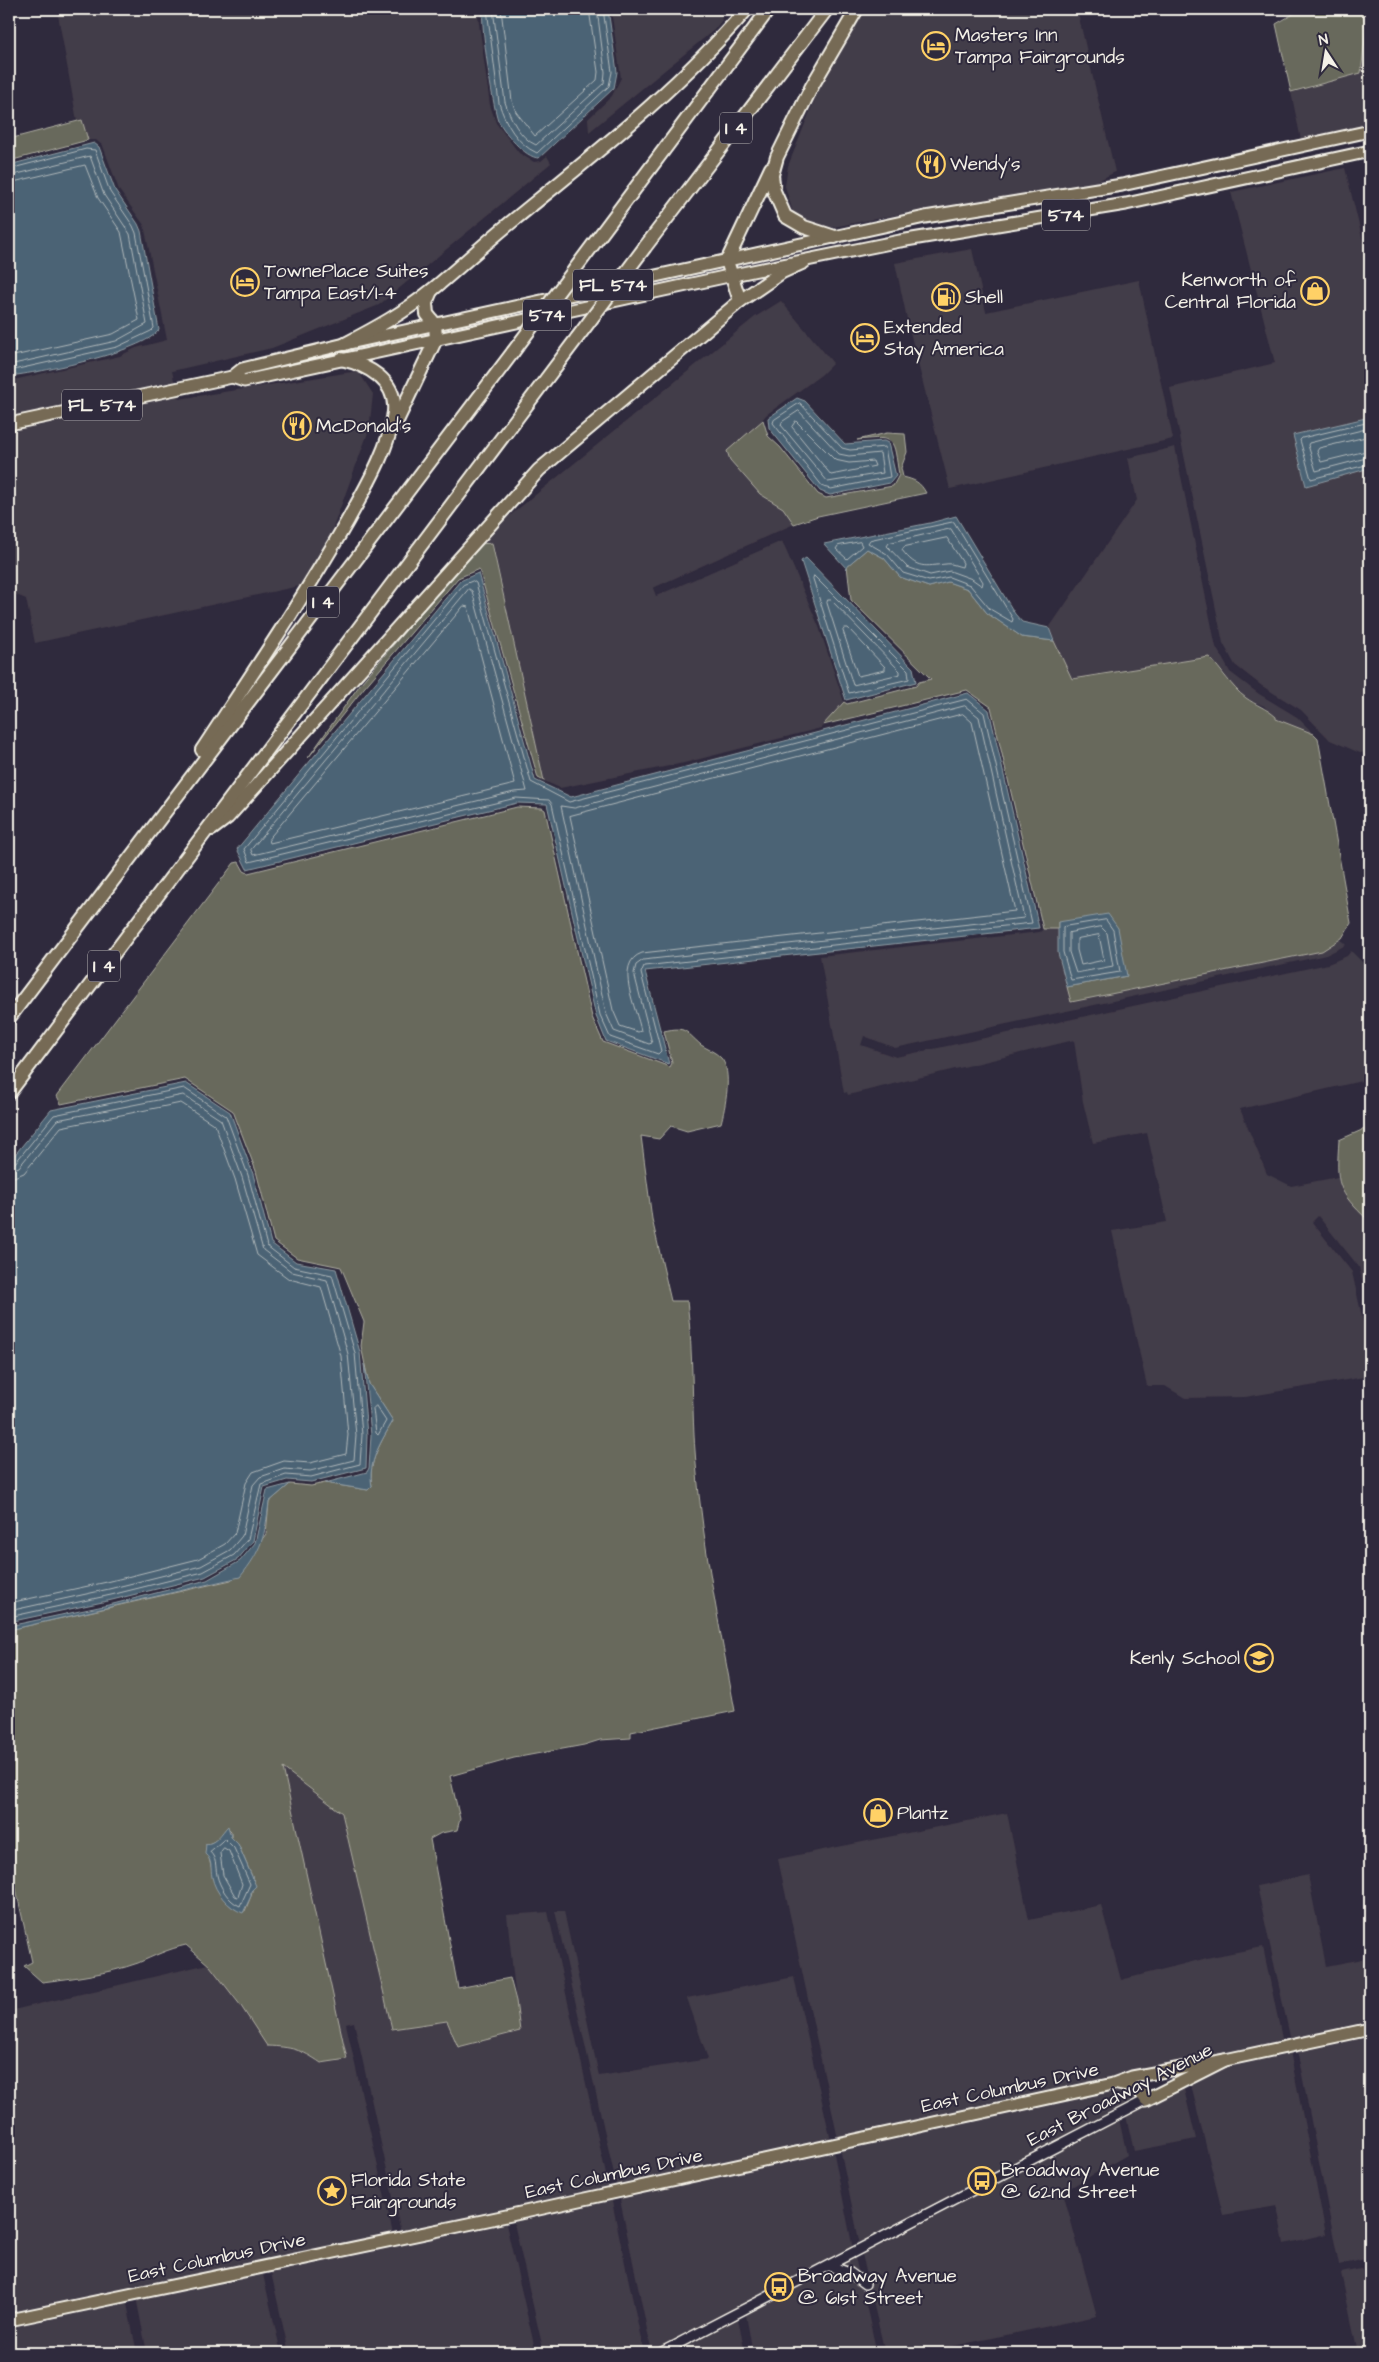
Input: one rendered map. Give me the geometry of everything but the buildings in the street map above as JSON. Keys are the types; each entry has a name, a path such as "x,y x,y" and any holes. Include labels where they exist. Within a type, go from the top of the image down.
{"highway":[{"path":"345,344 386,323 431,291 660,99 716,45 747,9"},
{"name":"I 4","path":"9,1018 513,352 769,9"},
{"name":"I 4","path":"9,1093 645,247 827,9"},
{"path":"740,301 727,260 812,86 857,9"},
{"path":"776,157 772,175 774,191 784,216 804,227 835,237"},
{"path":"200,838 228,817 539,470 740,301 782,272 804,262"},
{"path":"134,852 313,581 368,483 436,339 435,324 427,314 426,309 426,303 431,291"},
{"path":"341,359 360,363 374,371 391,393 394,411 387,437 368,483"}],"main road":[{"name":"FL 574","path":"9,424 232,377 242,369 345,344 925,217 1122,185 1370,131"},
{"path":"1305,145 1326,160 1343,137"},
{"name":"574","path":"232,377 244,381 732,275 804,262 900,241 1126,204 1370,151"},
{"name":"East Broadway Avenue","path":"1146,2100 1186,2078 1225,2060 1370,2029"},
{"name":"East Columbus Drive","path":"9,2320 508,2215 1114,2084 1132,2077 1225,2060"},
{"path":"1167,2070 1176,2072 1186,2078"},
{"path":"1114,2084 1124,2084 1137,2088 1146,2100"}],"street":[{"name":"East Broadway Avenue","path":"660,2353 1146,2100"},
{"path":"829,2266 850,2274 865,2284"}],"shaded area":[{"path":"57,9 477,9 490,105 496,123 519,153 534,162 541,161 547,156 551,163 379,305 272,348 172,371 175,385 9,420 9,381 120,356 136,348 167,340 144,225 119,190 103,146 96,140 88,140 82,120 77,121"},
{"path":"611,9 719,9 722,20 714,30 589,132 588,119 612,96 621,78"},
{"path":"862,9 1077,9 1115,172 1096,182 928,209 823,229 794,216 785,186 788,166 829,64"},
{"path":"1362,9 1370,9 1370,124 1301,140 1291,92 1361,73 1366,30"},
{"path":"1345,168 1370,270 1370,417 1294,435 1306,486 1370,468 1370,751 1360,753 1330,740 1301,710 1262,686 1235,665 1223,643 1170,388 1275,363 1231,192"},
{"path":"972,249 986,312 1139,280 1173,439 950,489 909,328 895,263"},
{"path":"781,301 833,363 821,375 766,415 730,460 760,494 783,508 794,524 653,588 656,596 782,541 819,627 844,702 821,728 684,763 560,788 544,781 493,544 479,544 492,530 755,317"},
{"path":"358,371 373,394 369,430 331,533 311,576 304,585 35,643 26,599 9,592 9,429 177,393 179,399"},
{"path":"1175,447 1216,647 1230,672 1259,694 1297,717 1314,734 1276,719 1264,706 1247,699 1232,686 1224,673 1209,657 1072,680 1049,628 1137,500 1128,458"},
{"path":"1043,929 1058,929 1058,953 1071,1002 1322,951 1340,939 1346,945 1326,955 895,1048 864,1036 861,1045 896,1057 1328,964 1347,956 1351,951 1370,970 1370,1079 1240,1109 1267,1174 1291,1186 1338,1177 1342,1191 1366,1218 1363,1238 1370,1280 1370,1316 1359,1267 1318,1216 1312,1222 1352,1272 1370,1352 1370,1376 1245,1397 1185,1398 1165,1386 1147,1386 1112,1231 1167,1222 1147,1133 1093,1143 1083,1102 1074,1040 848,1095 847,1092 844,1093 820,956 1040,932"},
{"path":"283,1767 342,1813 392,2029 447,2021 519,2031 507,1915 548,1912 609,2188 401,2233 354,2022 346,2024 393,2234 9,2316 9,2011 208,1964 241,2006 267,2046 285,2046 303,2050 321,2063"},
{"path":"1007,1813 1029,1920 1101,1905 1121,1980 1211,1957 1263,1947 1283,2043 1164,2065 1113,2079 838,2139 778,1859"},
{"path":"1308,1875 1326,1966 1363,1959 1370,1993 1370,2024 1291,2041 1257,1886"},
{"path":"555,1911 564,1911 599,2076 708,2059 687,1998 794,1977 831,2141 617,2187"},
{"path":"1370,2033 1370,2258 1339,2265 1297,2049"},
{"path":"1290,2051 1326,2234 1284,2244 1277,2206 1223,2215 1190,2081 1226,2064"},
{"path":"1183,2085 1196,2139 1134,2151 1126,2116"},
{"path":"1114,2088 1131,2090 1140,2098 860,2245 840,2148"},
{"path":"1119,2119 1127,2155 1063,2192 1097,2316 920,2353 885,2353 862,2254"},
{"path":"833,2149 853,2249 652,2353 619,2195"},
{"path":"611,2197 644,2353 544,2353 513,2219"},
{"path":"505,2220 536,2353 289,2353 270,2268"},
{"path":"855,2257 877,2353 753,2353 746,2315"},
{"path":"1370,2267 1370,2353 1358,2353 1341,2273"},
{"path":"262,2270 281,2353 147,2353 136,2297"},
{"path":"126,2299 137,2353 9,2353 9,2325"},
{"path":"738,2319 745,2353 670,2353"}],"green space":[{"path":"1302,9 1362,9 1366,30 1361,73 1291,92 1276,24"},
{"path":"82,120 88,140 9,161 9,139"},
{"path":"763,420 768,436 780,447 818,494 826,498 893,486 899,475 896,453 891,442 880,438 857,440 887,433 905,434 907,452 901,468 903,477 917,482 926,493 818,516 794,524 783,508 760,494 730,460 727,451"},
{"path":"492,543 544,781 538,778 479,569 458,578 364,688 308,758 361,683 479,544"},
{"path":"867,549 884,558 900,577 929,587 948,582 968,589 987,613 1022,637 1054,641 1072,679 1209,657 1246,698 1268,711 1276,719 1314,734 1318,738 1351,923 1342,938 1322,951 1071,1002 1067,987 1127,976 1058,922 1058,929 1043,929 991,707 967,690 823,725 844,702 847,704 916,686 919,682 931,679 851,600 847,566"},
{"path":"517,807 542,808 545,810 592,1017 603,1042 670,1067 672,1063 664,1031 677,1029 685,1031 701,1045 719,1056 725,1064 727,1072 727,1090 721,1123 687,1131 671,1126 659,1139 641,1136 652,1219 671,1301 687,1301 691,1342 694,1443 699,1495 712,1588 735,1711 631,1732 631,1738 600,1740 584,1745 514,1758 450,1776 460,1819 457,1830 441,1833 430,1839 458,1988 510,1978 516,2001 520,2031 458,2047 447,2021 392,2029 342,1813 283,1768 347,2059 321,2063 296,2050 267,2046 241,2006 210,1966 186,1945 114,1970 42,1982 24,1966 32,1962 9,1857 9,1630 231,1580 266,1534 269,1502 290,1484 311,1486 325,1483 368,1490 372,1486 371,1477 374,1460 384,1436 393,1421 369,1384 361,1346 364,1322 341,1267 297,1258 274,1241 256,1171 233,1111 185,1079 61,1104 57,1096 234,863 239,862 244,871 248,873","holes":["227,1827 231,1831 231,1837 238,1844 254,1881 245,1911 236,1909 228,1904 222,1896 213,1874 206,1844 221,1836"]},
{"path":"1370,1129 1369,1221 1344,1193 1338,1177 1338,1167 1339,1140 1362,1130"}],"water":[{"path":"483,9 608,9 617,72 614,88 539,158 533,157 521,149 498,120 483,30"},
{"path":"94,143 99,147 115,190 141,231 159,330 149,338 133,346 112,353 65,366 9,376 9,165"},
{"path":"797,398 805,401 845,444 884,441 888,443 896,476 890,483 830,495 820,491 769,428 768,418"},
{"path":"1370,417 1370,468 1306,486 1293,435"},
{"path":"956,516 1015,614 1022,622 1049,628 1054,641 1022,637 987,613 968,589 948,582 929,587 900,577 884,558 867,549 847,566 847,569 824,544"},
{"path":"806,558 913,668 916,682 846,700 801,561"},
{"path":"478,573 535,780 571,797 968,693 989,710 1039,928 645,971 669,1064 606,1041 596,1016 547,804 517,803 247,869 237,849 460,581"},
{"path":"1108,914 1118,928 1127,976 1067,987 1058,953 1058,922"},
{"path":"186,1083 230,1112 253,1174 271,1243 296,1262 336,1269 360,1352 367,1435 366,1468 311,1482 287,1480 264,1487 253,1541 238,1559 205,1577 112,1600 9,1622 9,1162 51,1110"},
{"path":"364,1364 369,1384 393,1421 376,1452 371,1477 372,1486 368,1490 325,1483 367,1472 369,1468 371,1435"},
{"path":"290,1484 269,1502 264,1534 258,1550 240,1577 9,1630 9,1626 113,1604 207,1580 240,1561 255,1543 267,1490"},
{"path":"228,1826 231,1837 238,1844 256,1886 251,1891 251,1896 243,1913 237,1911 219,1894 212,1877 210,1862 205,1854 206,1844 216,1840"}],"place":[{"name":"Masters Inn Tampa Fairgrounds","path":"936,46"},
{"name":"Wendy's","path":"931,164"},
{"name":"TownePlace Suites Tampa East/I-4","path":"245,282"},
{"name":"Kenworth of Central Florida","path":"1315,291"},
{"name":"Shell","path":"946,297"},
{"name":"Extended Stay America","path":"865,338"},
{"name":"McDonald's","path":"297,426"},
{"name":"Kenly School","path":"1259,1658"},
{"name":"Plantz","path":"878,1813"},
{"name":"Broadway Avenue @ 62nd Street","path":"982,2181"},
{"name":"Florida State Fairgrounds","path":"332,2191"},
{"name":"Broadway Avenue @ 61st Street","path":"779,2287"}]}
